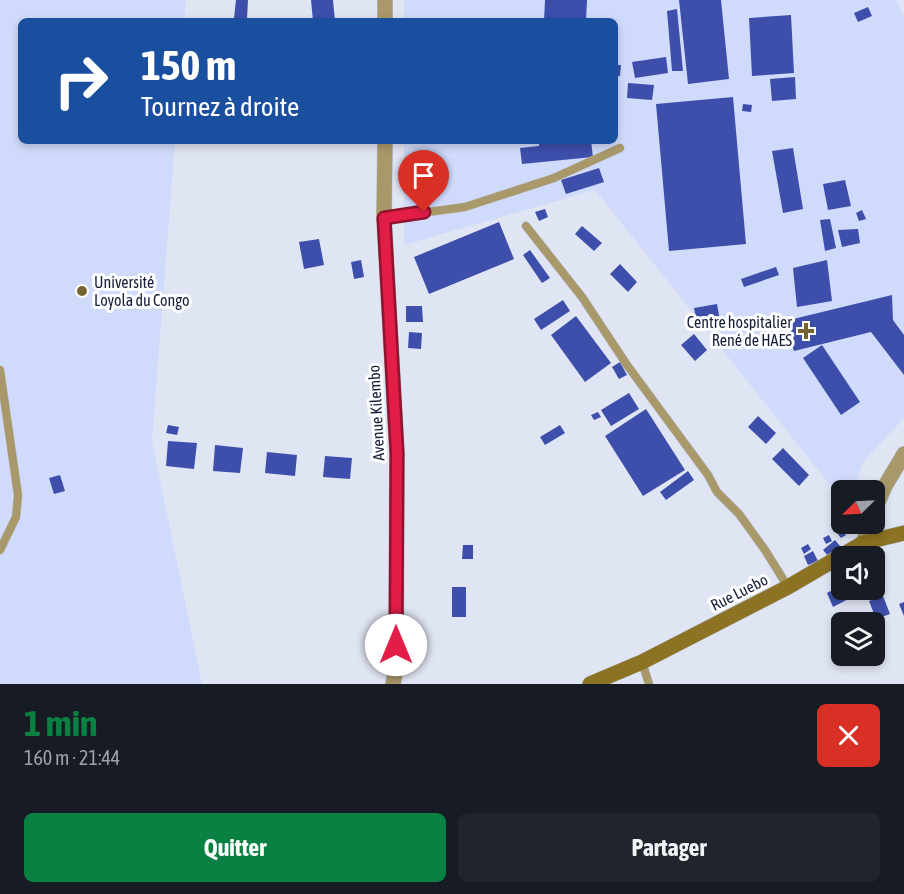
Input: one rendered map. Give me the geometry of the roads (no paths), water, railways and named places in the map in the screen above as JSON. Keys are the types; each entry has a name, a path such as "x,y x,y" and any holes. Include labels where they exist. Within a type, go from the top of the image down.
{"street":[{"path":"385,0 386,18"},
{"name":"Avenue Kilembo","path":"385,144 384,218 397,453 396,669 393,684"},
{"path":"885,486 904,454"},
{"path":"863,543 866,534"},
{"name":"Rue Luebo","path":"590,684 642,662 788,587 863,543 904,534"}],"lane":[{"path":"384,218 465,207 554,178 620,148"},
{"path":"526,226 582,297 627,365 702,465 717,492 739,514 788,587"},
{"path":"0,370 18,495 16,517 0,550"},
{"path":"642,662 649,684"}],"place":[{"name":"Université Loyola du Congo","path":"82,291"},
{"name":"Centre hospitalier René de HAES","path":"806,331"}]}
